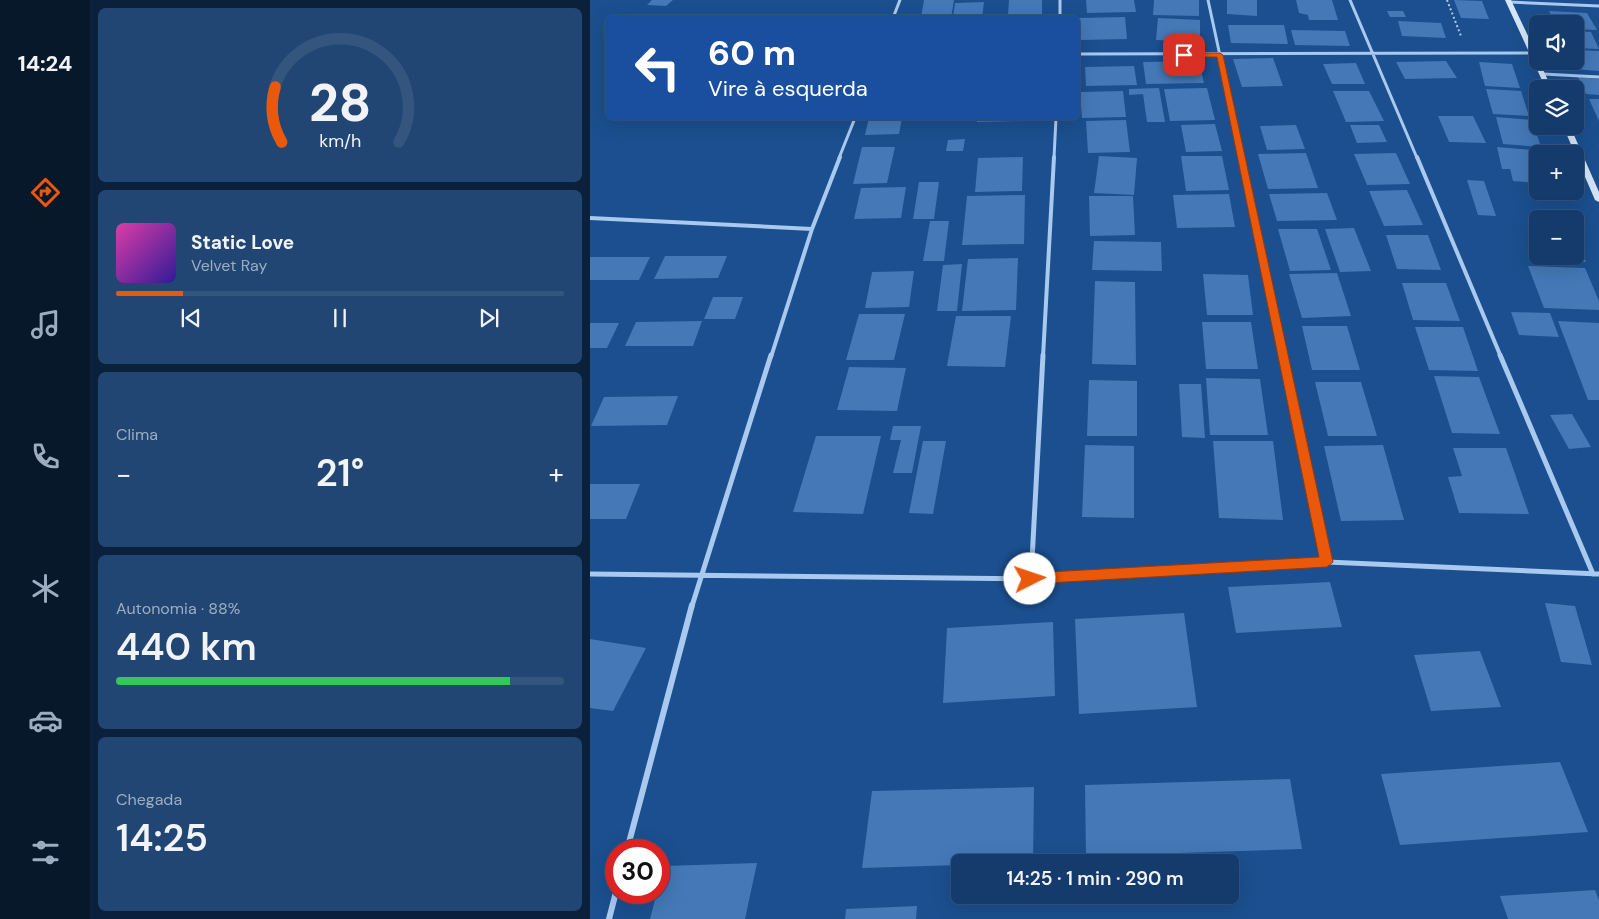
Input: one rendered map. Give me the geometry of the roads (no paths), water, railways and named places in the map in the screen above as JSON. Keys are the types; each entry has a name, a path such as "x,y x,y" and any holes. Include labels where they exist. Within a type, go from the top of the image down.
{"street":[{"path":"894,15 900,0"},
{"path":"1060,0 1060,15"},
{"path":"1208,0 1327,562"},
{"path":"590,574 1030,579 1327,562 1596,574 1371,54 1350,0"},
{"path":"1529,45 1508,1 1599,6"},
{"path":"1080,54 1529,53"},
{"path":"1541,70 1546,80"},
{"path":"1543,74 1599,77"},
{"path":"630,839 700,576 812,229 853,120"},
{"path":"1030,579 1056,120"},
{"path":"1570,135 1599,200"},
{"path":"590,218 812,229"},
{"path":"609,919 613,904"}]}
